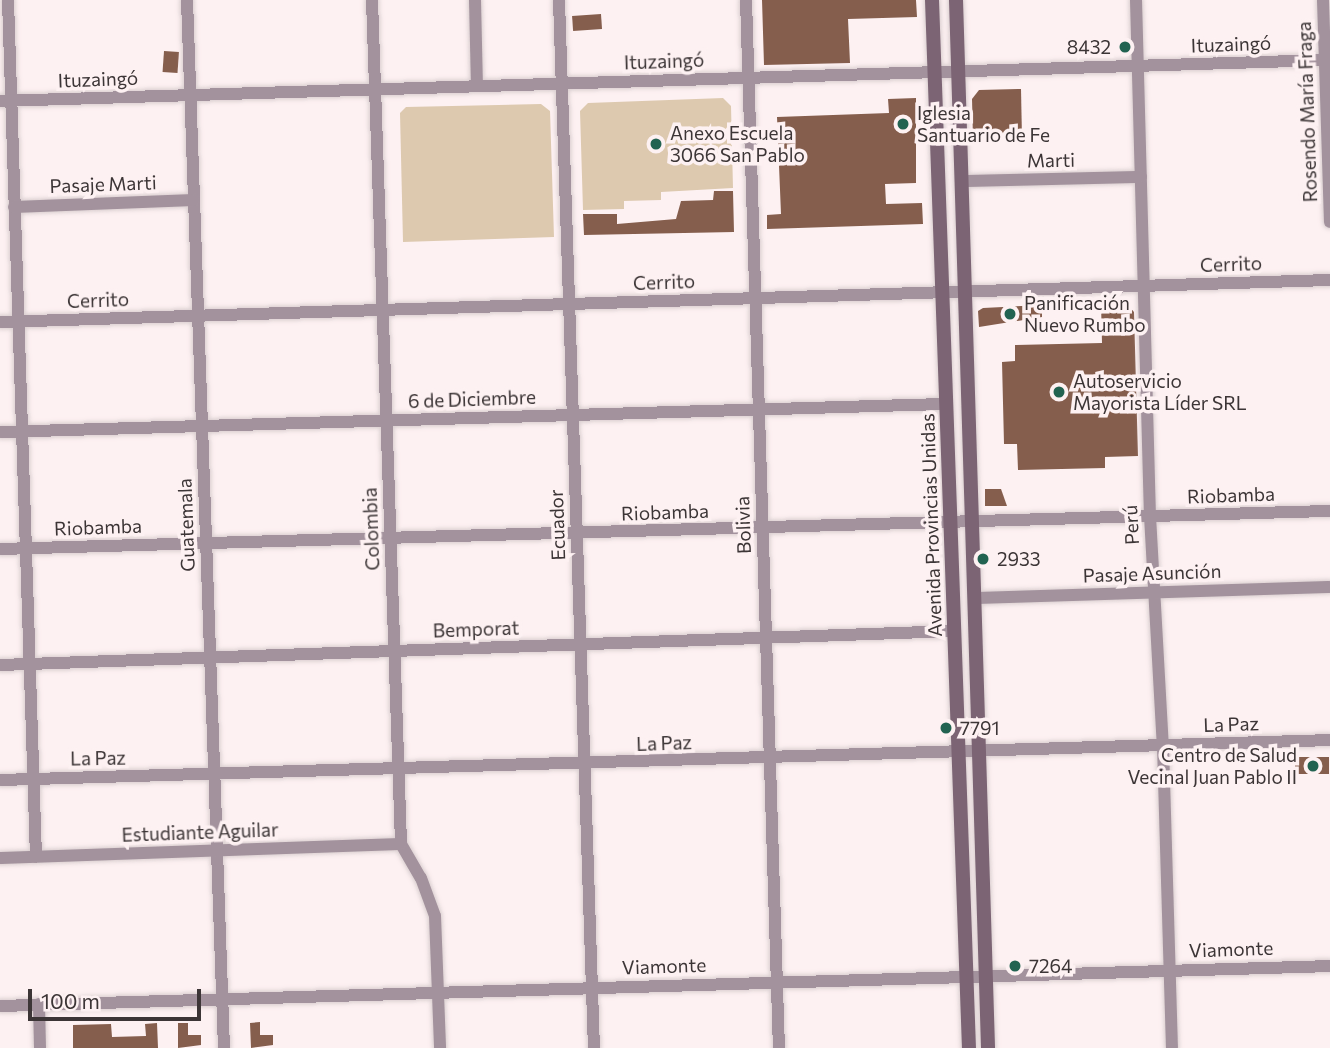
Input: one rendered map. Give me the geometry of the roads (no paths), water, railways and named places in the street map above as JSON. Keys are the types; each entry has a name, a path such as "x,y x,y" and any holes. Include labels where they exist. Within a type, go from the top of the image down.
{"main road":[{"name":"Avenida Provincias Unidas","path":"932,0 969,1048"},
{"path":"956,0 988,1048"}],"street":[{"path":"8,0 5,101 14,207 36,857"},
{"name":"Guatemala","path":"187,0 224,1048"},
{"name":"Colombia","path":"372,0 401,844 421,878 435,916 440,1048"},
{"path":"475,0 477,86"},
{"name":"Ecuador","path":"559,0 594,1048"},
{"name":"Bolivia","path":"746,0 779,1048"},
{"name":"Perú","path":"1136,0 1150,516 1163,746 1172,1048"},
{"name":"Rosendo María Fraga","path":"1323,0 1327,60 1330,222"},
{"name":"Ituzaingó","path":"5,101 1327,60"},
{"name":"Marti","path":"962,181 1141,177"},
{"name":"Pasaje Marti","path":"14,207 194,200"},
{"name":"Cerrito","path":"0,322 1330,280"},
{"name":"6 de Diciembre","path":"0,432 946,404"},
{"name":"Riobamba","path":"0,549 950,524 1330,511"},
{"name":"Pasaje Asunción","path":"975,598 1330,587"},
{"name":"Bemporat","path":"0,664 954,631"},
{"name":"La Paz","path":"0,780 584,765 1330,740"},
{"name":"Estudiante Aguilar","path":"0,858 401,844"},
{"name":"Viamonte","path":"0,1006 1330,965"},
{"path":"39,1004 40,1048"}],"place":[{"name":"8432","path":"1125,47"},
{"name":"Iglesia Santuario de Fe","path":"903,124"},
{"name":"Anexo Escuela 3066 San Pablo","path":"656,144"},
{"name":"Panificación Nuevo Rumbo","path":"1010,314"},
{"name":"Autoservicio Mayorista Líder SRL","path":"1059,392"},
{"name":"2933","path":"983,559"},
{"name":"7791","path":"946,728"},
{"name":"Centro de Salud Vecinal Juan Pablo II","path":"1313,766"},
{"name":"7264","path":"1015,966"}]}
